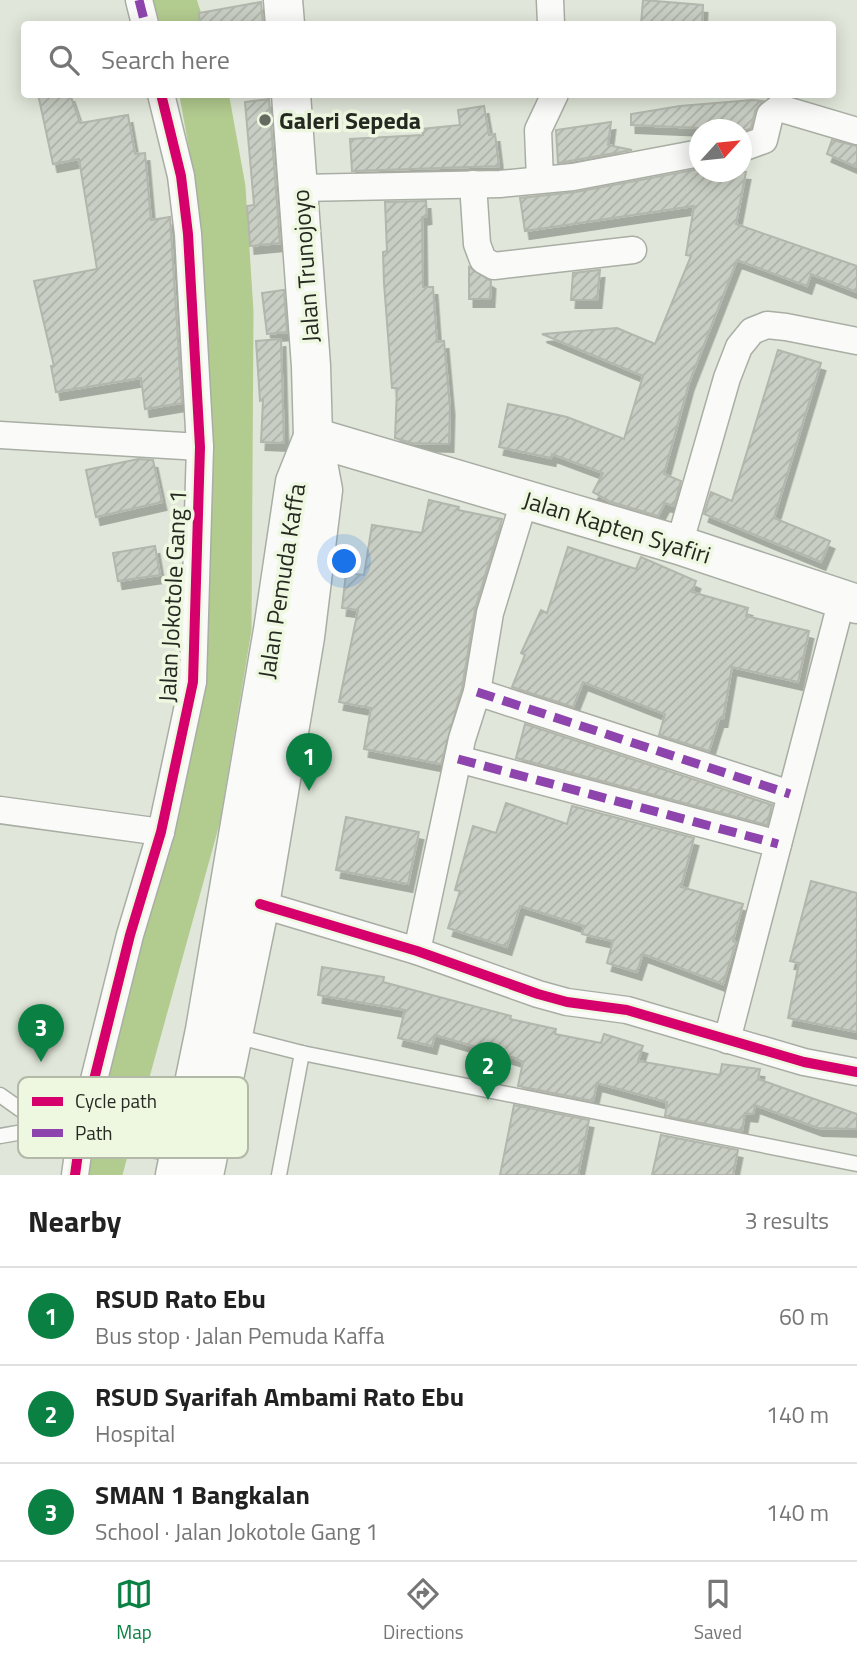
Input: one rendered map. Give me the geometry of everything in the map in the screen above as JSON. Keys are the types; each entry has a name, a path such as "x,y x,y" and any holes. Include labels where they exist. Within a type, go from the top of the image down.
{"main road":[{"path":"283,0 285,21"},
{"name":"Jalan Trunojoyo","path":"291,98 312,366 313,437"},
{"name":"Jalan Kapten Syafiri","path":"313,437 376,453 679,545 849,601"},
{"name":"Jalan Pemuda Kaffa","path":"208,1077 219,1033 260,904 306,637 323,489 313,437"},
{"name":"Jalan Pemuda Kaffa","path":"219,1033 295,482 313,437"}],"street":[{"path":"139,0 144,21"},
{"path":"550,0 551,21"},
{"name":"Jalan Jokotole Gang 1","path":"99,1077 130,935 161,832 193,682 200,447 188,234 181,176 162,98"},
{"path":"540,179 538,130 553,98"},
{"path":"752,144 764,140 770,115 779,108 857,131"},
{"path":"300,188 473,184 573,177 689,155"},
{"path":"473,184 477,244 483,260 494,266 633,250"},
{"path":"679,545 727,378 739,347 752,331 766,325 857,341"},
{"path":"0,435 200,447"},
{"path":"417,951 458,759 477,692 490,613 525,498"},
{"path":"727,1040 790,794 849,601"},
{"path":"477,692 790,794"},
{"path":"458,759 778,844"},
{"path":"0,810 161,832"},
{"path":"260,904 417,951 538,994 568,1002 627,1010 804,1062 857,1072"},
{"name":"Jalan Jokotole Gang 1","path":"75,1175 80,1158"},
{"path":"168,1158 187,1166"}],"lane":[{"path":"219,1033 302,1053 857,1164"},
{"path":"279,1175 302,1053"},
{"path":"0,1095 18,1108"},
{"path":"0,1136 18,1133"}],"building":[{"path":"643,0 703,5 702,21 641,21"},
{"path":"261,2 263,21 200,21 199,13"},
{"path":"39,98 71,98 80,123 128,115 135,154 145,153 151,220 170,217 182,403 145,409 141,378 56,392 51,366 54,366 34,281 97,269 79,159 53,164"},
{"path":"269,99 280,243 250,246 247,206 254,205 245,102"},
{"path":"763,101 755,111 752,124 752,119 689,119 689,128 631,125 631,114 680,106"},
{"path":"484,106 489,135 495,134 499,166 352,171 350,139 423,135 422,129 460,125 458,110"},
{"path":"611,122 608,145 632,150 558,163 556,130"},
{"path":"832,140 857,146 857,167 827,154"},
{"path":"689,171 689,182 744,182 736,224 857,266 857,292 811,274 807,286 737,260 689,383 664,474 681,481 674,506 665,503 658,516 611,502 593,492 603,473 552,454 551,458 499,447 508,404 567,417 624,439 643,376 542,334 617,328 655,344 691,256 686,255 694,206 525,231 520,198 576,192"},
{"path":"426,201 427,216 422,217 423,287 433,287 437,342 444,341 450,407 449,444 412,443 395,438 397,388 392,388 384,283 383,252 387,251 385,202"},
{"path":"469,267 491,281 490,299 469,299"},
{"path":"600,270 597,300 571,300 573,273"},
{"path":"284,290 287,332 267,334 262,293"},
{"path":"281,339 284,443 261,442 263,400 260,401 256,341"},
{"path":"778,350 821,363 774,518 830,541 821,562 704,514 711,492 732,501"},
{"path":"138,459 153,460 162,502 96,517 86,470"},
{"path":"429,500 459,507 458,510 502,519 475,609 462,688 441,764 364,749 371,708 339,702 358,610 342,608 346,573 364,575 372,525 422,533"},
{"path":"155,546 160,575 118,581 113,553"},
{"path":"568,547 636,569 641,557 696,581 692,592 748,608 746,616 809,631 798,682 732,667 723,719 719,719 709,751 659,735 665,714 583,682 573,707 512,687 525,655 521,653 541,610 547,613"},
{"path":"525,724 772,805 767,825 516,758"},
{"path":"506,803 567,824 572,806 694,838 681,887 743,904 733,941 736,942 723,984 643,954 637,972 607,963 613,941 582,934 584,926 520,906 507,947 448,928 460,891 455,890 473,826 496,833"},
{"path":"346,817 419,832 408,884 336,870"},
{"path":"811,881 857,893 857,1032 788,1018 799,963 790,961"},
{"path":"322,967 384,977 383,982 511,1016 510,1019 556,1029 555,1034 601,1043 604,1034 643,1046 638,1061 720,1075 722,1064 760,1069 758,1079 857,1114 857,1129 818,1128 755,1105 753,1114 745,1113 742,1131 665,1116 667,1102 597,1083 593,1101 518,1086 523,1062 515,1058 435,1035 432,1046 398,1038 405,1010 318,995"},
{"path":"514,1105 589,1120 578,1175 500,1175"},
{"path":"661,1135 738,1150 733,1175 652,1175"}],"waterway":[{"path":"171,0 178,21"},
{"path":"124,1077 196,817 227,628 229,312 221,188 205,98"},
{"path":"97,1175 102,1158"}],"marked path":[{"path":"139,0 144,21"},
{"path":"477,692 790,794"},
{"path":"458,759 778,844"}],"cycle path":[{"path":"95,1077 130,935 161,832 193,682 200,447 188,234 181,176 162,98"},
{"path":"260,904 417,951 538,994 567,1002 627,1010 804,1062 857,1072"},
{"path":"75,1175 77,1158"}],"place":[{"name":"Galeri Sepeda","path":"265,120"},
{"name":"RSUD Rato Ebu","path":"309,791"},
{"name":"SMAN 1 Bangkalan","path":"41,1062"},
{"name":"RSUD Syarifah Ambami Rato Ebu","path":"488,1100"}]}
